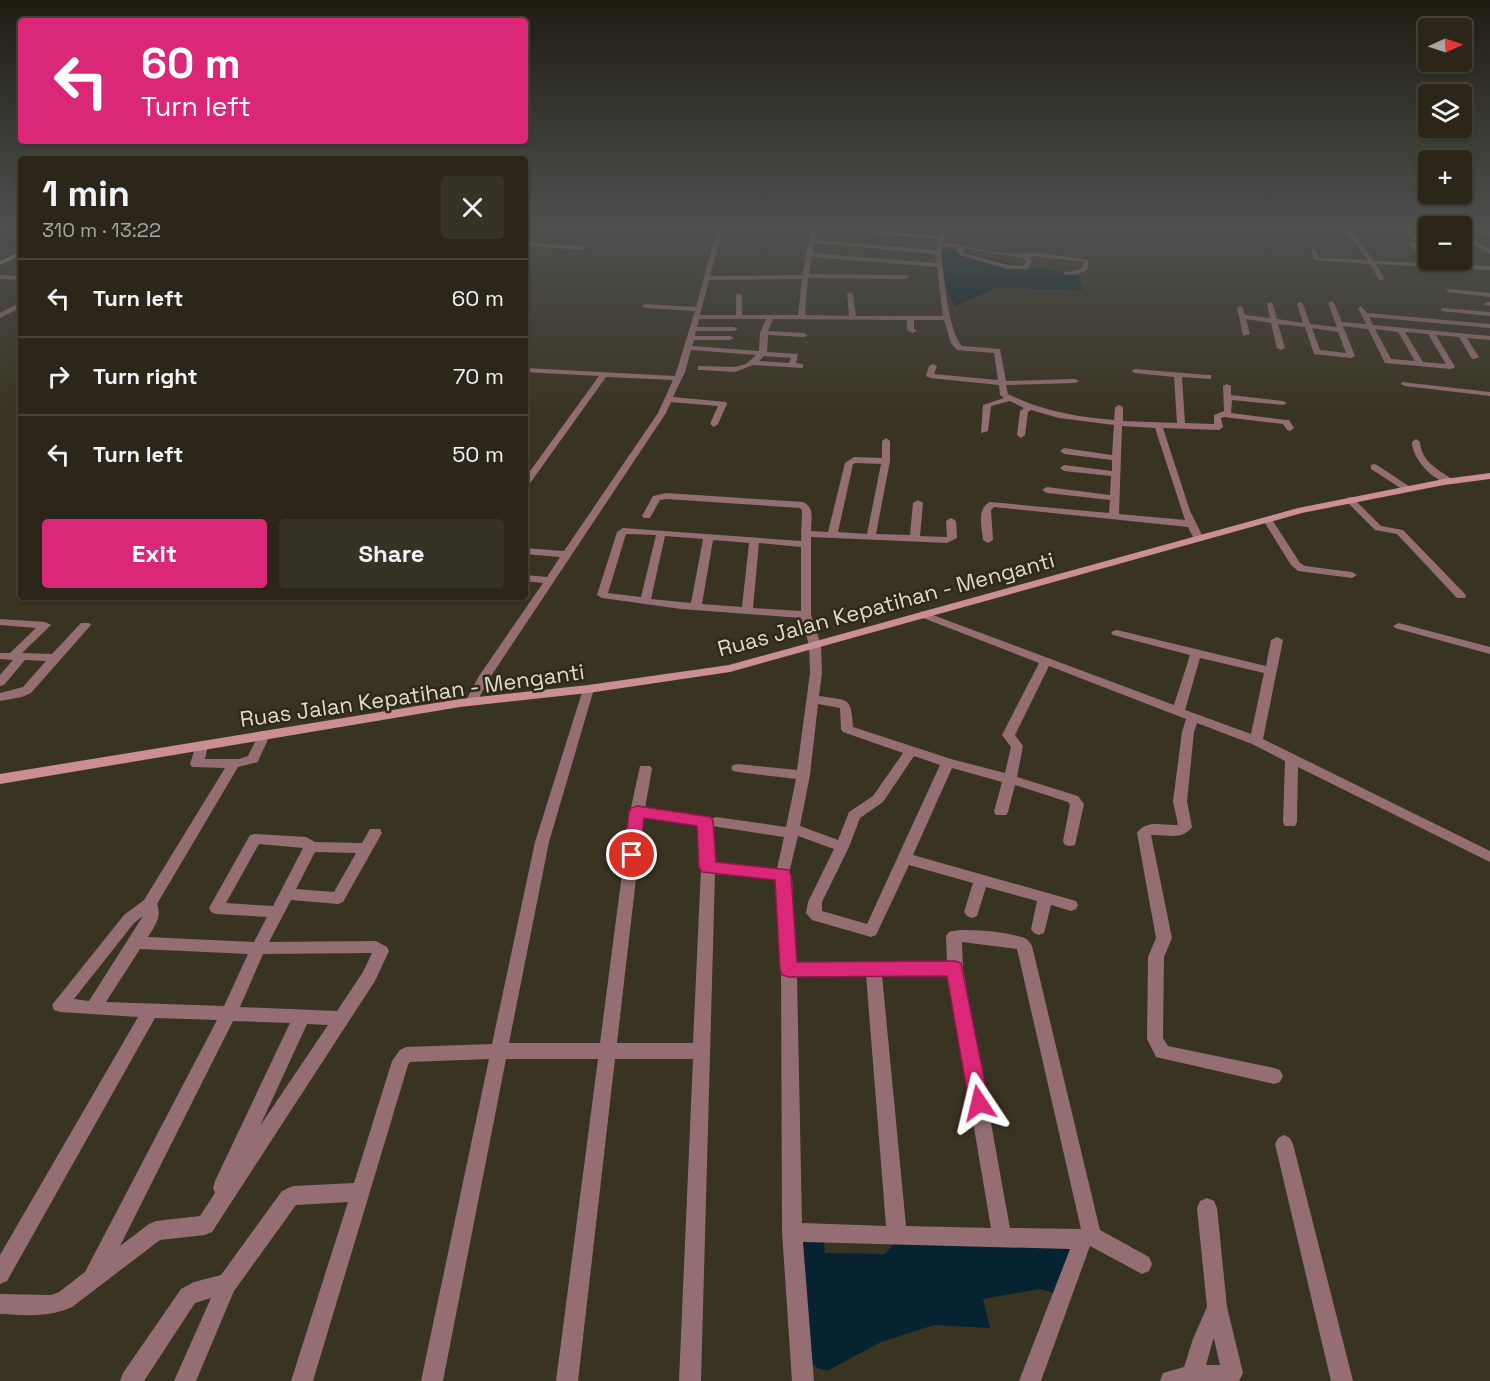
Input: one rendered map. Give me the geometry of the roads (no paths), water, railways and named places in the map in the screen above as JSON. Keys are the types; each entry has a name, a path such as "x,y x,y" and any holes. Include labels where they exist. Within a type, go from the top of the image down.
{"main road":[{"name":"Ruas Jalan Kepatihan - Menganti","path":"0,779 471,702 588,689 730,668 1268,520 1350,500 1449,481 1488,478"}],"street":[{"path":"471,702 485,676 551,580 597,506 662,413 691,338 703,289"},
{"path":"801,317 804,289"},
{"path":"943,289 947,318 956,345 997,351 1002,393 1009,399 1031,407 1074,417 1117,422 1217,428 1219,426 1217,417 1225,415 1286,422 1290,428"},
{"path":"1449,291 1490,295"},
{"path":"850,294 853,317"},
{"path":"739,296 739,318"},
{"path":"1299,304 1317,352 1351,356 1330,303"},
{"path":"1270,304 1281,348"},
{"path":"1,314 18,306"},
{"path":"645,306 739,318 947,318"},
{"path":"1240,307 1246,334"},
{"path":"1360,308 1388,361 1451,367 1431,333"},
{"path":"1443,310 1490,314"},
{"path":"1365,315 1490,326"},
{"path":"1243,317 1308,326 1372,327 1490,338"},
{"path":"701,368 742,369 753,363 762,354 764,333 770,318"},
{"path":"910,318 913,332"},
{"path":"691,338 734,329"},
{"path":"1401,330 1420,364"},
{"path":"764,333 804,335"},
{"path":"1462,336 1475,357"},
{"path":"691,338 730,338"},
{"path":"691,338 762,354 795,356 796,366 753,363"},
{"path":"933,366 930,376 1001,383 1075,381"},
{"path":"528,370 677,378"},
{"path":"1135,371 1208,377"},
{"path":"528,480 604,374"},
{"path":"1178,375 1181,425"},
{"path":"1405,384 1490,394"},
{"path":"1225,415 1228,412 1227,386"},
{"path":"1227,397 1283,403"},
{"path":"667,399 723,404 714,424"},
{"path":"984,431 987,405 1009,399"},
{"path":"1021,435 1024,411 1031,407"},
{"path":"1114,516 1119,407"},
{"path":"1158,426 1199,539"},
{"path":"871,536 886,461 886,441"},
{"path":"1416,442 1416,451 1422,461 1449,481"},
{"path":"1064,451 1116,458"},
{"path":"832,535 849,463 854,460 886,461"},
{"path":"1374,467 1408,489"},
{"path":"1064,468 1115,474"},
{"path":"1047,490 1115,498"},
{"path":"647,516 656,498 666,496 803,505 807,510 806,615 817,659 814,699 803,775 784,869"},
{"path":"1350,500 1378,528 1400,532 1461,596"},
{"path":"915,539 918,503"},
{"path":"988,540 986,510 989,505 1192,524"},
{"path":"1268,520 1296,565 1302,569 1352,575"},
{"path":"806,615 696,607 602,595 622,532 632,530 754,541 806,539 832,535 950,540 951,521"},
{"path":"645,601 661,533"},
{"path":"696,607 708,538"},
{"path":"747,610 754,541"},
{"path":"528,551 568,554"},
{"path":"528,578 551,580"},
{"path":"922,614 1256,741 1490,857"},
{"path":"0,622 45,625 11,657 0,682"},
{"path":"0,697 24,692 85,625"},
{"path":"1399,626 1490,651"},
{"path":"1117,633 1272,671"},
{"path":"1256,741 1277,640"},
{"path":"1196,653 1186,714 1188,732 1180,801 1185,827 1180,831 1149,829 1144,833 1164,938 1156,957 1155,1040 1162,1052 1168,1054 1274,1076"},
{"path":"11,657 55,657"},
{"path":"1000,812 1018,748 1008,735 1046,660"},
{"path":"432,1381 501,1052 542,842 588,689"},
{"path":"814,699 843,704 846,707 847,729 948,763 1073,799 1077,804 1070,841"},
{"path":"202,745 197,764 234,763 253,759 264,735"},
{"path":"910,751 878,799 854,815 842,848 815,902 814,914 866,931 874,927 948,763"},
{"path":"1290,822 1292,759"},
{"path":"234,763 149,904 129,919 60,1005 341,1018"},
{"path":"738,768 803,775"},
{"path":"567,1381 637,812 645,769"},
{"path":"637,812 705,821 708,868 690,1381"},
{"path":"716,822 793,831 842,848"},
{"path":"287,894 338,898 375,832"},
{"path":"277,912 216,908 255,839 306,842 311,847 367,848"},
{"path":"92,1280 311,847"},
{"path":"904,858 1071,904"},
{"path":"708,868 783,875 789,969 792,1232 803,1381"},
{"path":"972,912 981,879"},
{"path":"1039,929 1045,897"},
{"path":"93,1008 150,921 152,911 149,904"},
{"path":"1002,1238 955,968 954,936 1019,942 1024,946 1088,1238 1030,1381"},
{"path":"0,1304 51,1305 65,1300 156,1231 205,1225 369,975 381,951 376,947 258,948 135,943"},
{"path":"873,968 897,1236"},
{"path":"789,969 955,968"},
{"path":"0,1274 151,1010"},
{"path":"205,1225 302,1016"},
{"path":"302,1381 400,1061 406,1055 702,1051"},
{"path":"1284,1144 1342,1381"},
{"path":"185,1381 227,1284 293,1195 360,1192"},
{"path":"1171,1381 1192,1376 1228,1377 1232,1373 1217,1307 1208,1208"},
{"path":"792,1232 897,1236 1088,1238 1142,1264"},
{"path":"132,1381 188,1296 194,1292 227,1284"},
{"path":"1192,1376 1203,1339 1217,1307"}],"water":[{"path":"947,289 993,289 955,306"},
{"path":"800,1237 824,1242 825,1253 885,1254 896,1241 1069,1248 1075,1257 1055,1293 1040,1289 983,1299 990,1328 934,1325 881,1342 827,1371 817,1368 810,1362"}]}
